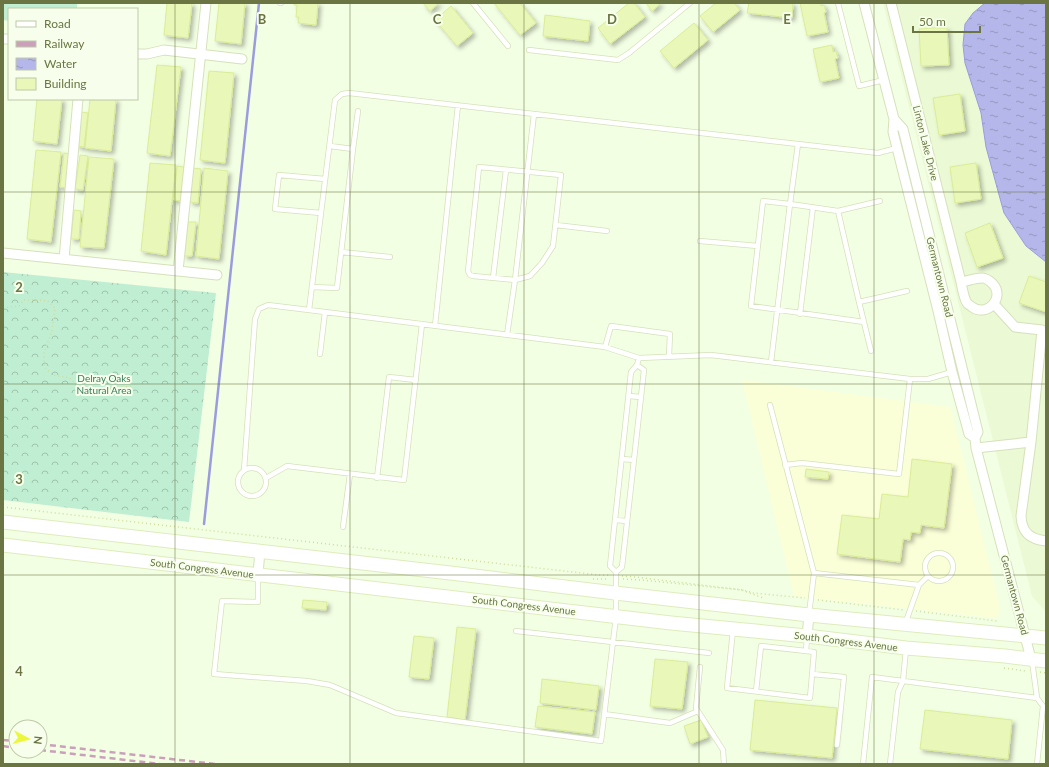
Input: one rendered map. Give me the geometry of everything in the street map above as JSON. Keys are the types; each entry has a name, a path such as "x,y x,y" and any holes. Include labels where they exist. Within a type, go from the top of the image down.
{"main road":[{"path":"3,522 809,615 1046,638"},
{"name":"South Congress Avenue","path":"3,545 616,617 807,636 1032,665 1046,661"}],"street":[{"path":"178,271 206,3"},
{"name":"Germantown Road","path":"864,3 894,119 893,132 938,310 952,372 969,434 975,438"},
{"name":"Linton Lake Drive","path":"891,3 967,303 977,310 989,308 994,304"},
{"path":"138,54 147,54 164,50 242,59"},
{"path":"64,259 78,100"},
{"name":"Germantown Road","path":"894,119 903,129 973,409 978,432 975,438 976,448 1032,665"},
{"path":"897,148 902,150 905,154 910,168 925,231 929,232"},
{"path":"3,253 217,275"},
{"path":"961,282 977,278 990,280 997,291 994,304 1015,327 1042,330 1021,523 1024,529 1033,538 1046,540"},
{"path":"952,372 957,370 960,372 967,402 969,407 973,409"},
{"path":"976,448 1031,442"},
{"path":"258,574 260,551"},
{"path":"807,636 809,615"}],"lane":[{"path":"473,3 508,46"},
{"path":"529,50 618,60 629,53 690,3"},
{"path":"838,3 859,86 884,80"},
{"path":"310,310 335,100 342,94 349,93 878,153 897,148"},
{"path":"435,326 458,106"},
{"path":"312,287 337,288 358,111"},
{"path":"507,335 515,280 534,114"},
{"path":"771,362 798,144"},
{"path":"330,146 353,149"},
{"path":"479,167 528,172 561,175 553,246 542,263 530,276 515,280 470,275 468,271 479,167"},
{"path":"493,278 506,170"},
{"path":"321,213 275,209 279,174 326,179"},
{"path":"864,322 750,306 763,201 838,211 880,200"},
{"path":"800,314 813,207"},
{"path":"838,211 871,351"},
{"path":"556,225 607,231"},
{"path":"700,241 758,246"},
{"path":"341,252 390,258"},
{"path":"859,302 907,290"},
{"path":"244,470 255,319 259,309 268,305 605,347 639,358 711,355 910,379 928,379 952,372"},
{"path":"320,354 325,312"},
{"path":"266,478 287,466 377,478 404,480 422,324"},
{"path":"605,347 611,326 670,334 669,356"},
{"path":"616,576 610,566 631,372 638,365 639,358"},
{"path":"258,574 258,602 222,601 214,674 307,681 330,685 396,713 601,741 616,617 616,576 622,567 644,370 638,365"},
{"path":"377,478 389,377 416,380"},
{"path":"785,465 802,463 899,474 910,379"},
{"path":"629,396 641,397"},
{"path":"770,406 814,573 809,615"},
{"path":"622,458 634,460"},
{"path":"248,468 257,468 266,478 267,482 264,491 256,496 246,496 239,489 238,479 240,474 248,468"},
{"path":"343,527 350,474"},
{"path":"615,520 627,521"},
{"path":"943,553 950,558 953,571 948,578 940,581 931,579 928,576 925,568 927,559 930,556 943,553"},
{"path":"814,573 919,585"},
{"path":"905,624 919,585 928,576"},
{"path":"734,629 727,688 810,698 814,652 761,646 756,691"},
{"path":"516,631 709,653"},
{"path":"806,651 807,636"},
{"path":"890,764 898,692 903,681 906,648"},
{"path":"1032,665 1037,698 1043,706 1037,764"},
{"path":"700,667 696,708 723,750 724,764"},
{"path":"812,674 844,677 837,745"},
{"path":"863,764 872,677 1037,698"},
{"path":"604,714 670,723 698,711"}],"path":[{"path":"3,308 19,306 24,300 48,301 55,308 52,331 44,353 44,366 53,374 70,378 81,392 97,394 112,388 132,386"},
{"path":"3,507 599,575 635,577 997,621"},
{"path":"592,579 616,576 641,580 742,590 762,598 769,599"},
{"path":"1004,668 1032,665 1046,673"}],"shaded area":[{"path":"883,3 1046,3 1046,612 1032,596"},
{"path":"742,380 950,407 999,604 999,615 994,618 794,596"}],"green space":[{"path":"3,3 77,3 77,8 8,8 8,21 3,20"},
{"name":"Delray Oaks Natural Area","path":"3,272 216,293 189,522 3,500"}],"water":[{"path":"985,3 1046,3 1046,262 1026,246 1004,213 986,147 981,113 965,63 963,45 965,24 973,13"}],"building":[{"path":"167,3 192,3 188,38 164,35"},
{"path":"219,3 245,3 241,44 215,41"},
{"path":"295,3 318,3 316,25 298,23 299,17 296,17 297,5 294,5"},
{"path":"423,3 439,3 430,11"},
{"path":"494,3 520,3 536,23 520,35"},
{"path":"629,3 634,3 645,17 610,44 598,28"},
{"path":"646,3 661,3 652,11"},
{"path":"716,3 734,3 740,10 713,32 700,16"},
{"path":"749,3 793,3 792,18 747,13"},
{"path":"800,3 821,3 821,6 824,5 828,32 807,36"},
{"path":"451,6 473,33 457,46 435,20"},
{"path":"545,15 590,21 588,41 543,36"},
{"path":"694,23 708,40 674,68 660,51"},
{"path":"947,28 949,65 921,66 919,29"},
{"path":"832,45 833,52 836,51 838,58 835,59 839,78 820,82 813,49"},
{"path":"157,65 181,67 170,156 147,153"},
{"path":"209,71 234,73 225,163 200,160"},
{"path":"960,94 965,131 939,135 933,98"},
{"path":"37,100 62,100 57,144 33,141"},
{"path":"90,100 116,100 111,151 85,148"},
{"path":"81,112 88,113 84,147 77,146"},
{"path":"36,150 61,152 51,242 27,239"},
{"path":"64,153 71,154 67,188 60,187"},
{"path":"80,155 88,156 83,190 75,189"},
{"path":"89,157 114,159 104,248 80,247"},
{"path":"150,163 176,165 166,255 141,251"},
{"path":"976,163 981,199 955,203 950,167"},
{"path":"177,166 184,167 181,201 174,200"},
{"path":"193,168 201,169 198,203 190,202"},
{"path":"204,168 228,171 219,259 196,256"},
{"path":"74,210 81,211 79,239 71,239"},
{"path":"188,222 196,222 192,256 184,256"},
{"path":"990,223 1003,258 977,267 965,233"},
{"path":"1029,276 1046,282 1046,312 1019,303"},
{"path":"912,459 952,464 944,528 921,525 920,533 911,532 910,540 903,539 900,562 837,554 842,515 879,519 882,494 908,497"},
{"path":"806,469 829,472 828,479 805,477"},
{"path":"303,600 327,602 326,610 302,608"},
{"path":"457,627 476,629 465,720 447,717"},
{"path":"414,636 434,638 429,679 409,677"},
{"path":"655,659 688,662 682,709 650,706"},
{"path":"542,679 599,686 596,710 540,703"},
{"path":"755,700 837,708 832,758 750,750"},
{"path":"538,706 595,712 592,734 535,727"},
{"path":"925,710 1012,720 1008,759 920,749"},
{"path":"701,720 708,737 690,744 684,726"}],"waterway":[{"path":"204,524 259,3"}],"railway":[{"path":"3,740 8,740"},
{"path":"48,745 215,764"},
{"path":"3,746 8,747"},
{"path":"48,751 160,764"}]}
